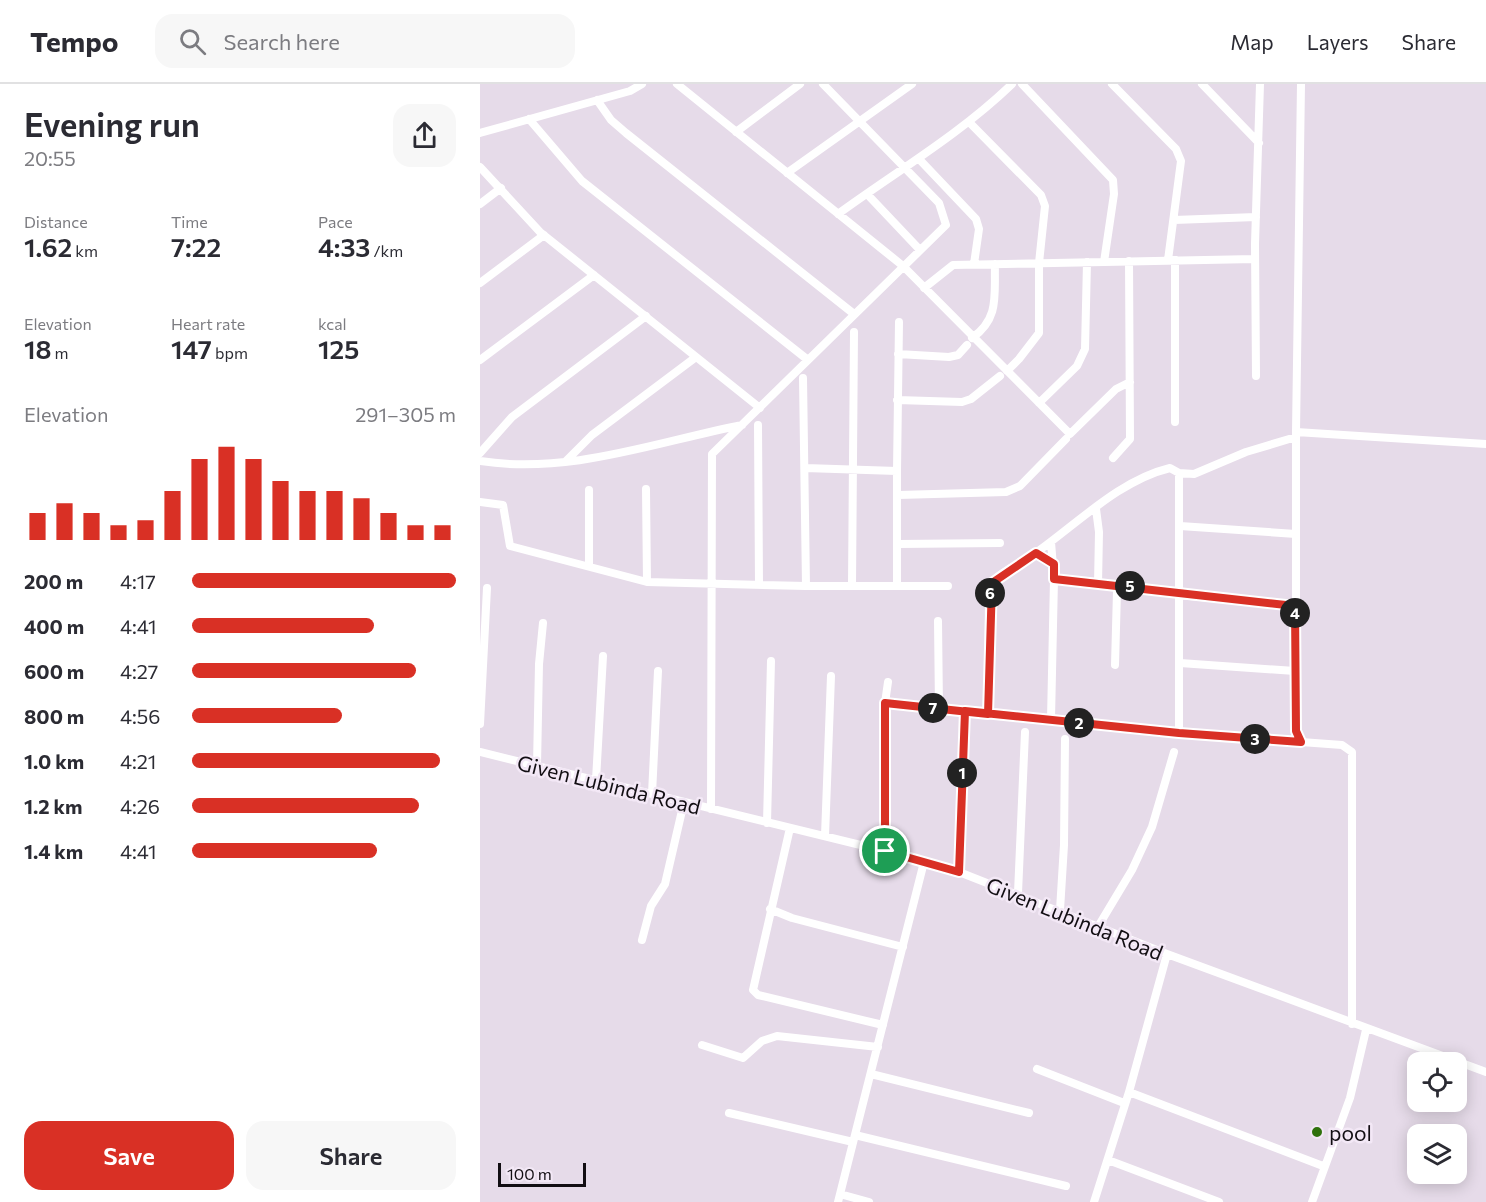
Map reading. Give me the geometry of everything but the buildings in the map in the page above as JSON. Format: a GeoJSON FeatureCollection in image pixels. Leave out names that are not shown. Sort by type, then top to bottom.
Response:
{"type":"FeatureCollection","features":[{"type":"Feature","properties":{"kind":"street"},"geometry":{"type":"LineString","coordinates":[[480,133],[597,100],[642,84]]}},
{"type":"Feature","properties":{"kind":"street"},"geometry":{"type":"LineString","coordinates":[[736,132],[800,84]]}},
{"type":"Feature","properties":{"kind":"street"},"geometry":{"type":"LineString","coordinates":[[711,809],[712,454],[946,225],[945,215],[939,203],[823,84]]}},
{"type":"Feature","properties":{"kind":"street"},"geometry":{"type":"LineString","coordinates":[[787,173],[912,84]]}},
{"type":"Feature","properties":{"kind":"street"},"geometry":{"type":"LineString","coordinates":[[838,214],[969,122],[1012,84]]}},
{"type":"Feature","properties":{"kind":"street"},"geometry":{"type":"LineString","coordinates":[[1022,84],[1113,180],[1114,194],[1104,262]]}},
{"type":"Feature","properties":{"kind":"street"},"geometry":{"type":"LineString","coordinates":[[1112,84],[1176,149],[1181,161],[1172,260],[1175,422]]}},
{"type":"Feature","properties":{"kind":"street"},"geometry":{"type":"LineString","coordinates":[[1202,84],[1259,143]]}},
{"type":"Feature","properties":{"kind":"street"},"geometry":{"type":"LineString","coordinates":[[1256,376],[1255,259],[1260,84]]}},
{"type":"Feature","properties":{"kind":"street"},"geometry":{"type":"LineString","coordinates":[[1296,740],[1296,435],[1301,84]]}},
{"type":"Feature","properties":{"kind":"street"},"geometry":{"type":"LineString","coordinates":[[684,86],[736,132],[903,266],[970,341],[1070,434],[1116,389],[1130,382]]}},
{"type":"Feature","properties":{"kind":"street"},"geometry":{"type":"LineString","coordinates":[[597,100],[611,120],[626,133],[854,314]]}},
{"type":"Feature","properties":{"kind":"street"},"geometry":{"type":"LineString","coordinates":[[530,119],[582,182],[808,360]]}},
{"type":"Feature","properties":{"kind":"street"},"geometry":{"type":"LineString","coordinates":[[897,400],[967,401],[1003,373],[1039,333],[1039,263],[1044,201],[969,122]]}},
{"type":"Feature","properties":{"kind":"street"},"geometry":{"type":"LineString","coordinates":[[919,159],[976,219],[978,229],[974,264]]}},
{"type":"Feature","properties":{"kind":"street"},"geometry":{"type":"LineString","coordinates":[[480,167],[544,235],[760,408]]}},
{"type":"Feature","properties":{"kind":"street"},"geometry":{"type":"LineString","coordinates":[[480,204],[501,188]]}},
{"type":"Feature","properties":{"kind":"street"},"geometry":{"type":"LineString","coordinates":[[867,194],[920,250]]}},
{"type":"Feature","properties":{"kind":"street"},"geometry":{"type":"LineString","coordinates":[[1174,220],[1256,218]]}},
{"type":"Feature","properties":{"kind":"street"},"geometry":{"type":"LineString","coordinates":[[480,283],[544,235]]}},
{"type":"Feature","properties":{"kind":"street"},"geometry":{"type":"LineString","coordinates":[[924,288],[953,265],[1255,259]]}},
{"type":"Feature","properties":{"kind":"street"},"geometry":{"type":"LineString","coordinates":[[1113,458],[1130,439],[1130,261]]}},
{"type":"Feature","properties":{"kind":"street"},"geometry":{"type":"LineString","coordinates":[[1039,403],[1077,366],[1085,349],[1087,262]]}},
{"type":"Feature","properties":{"kind":"street"},"geometry":{"type":"LineString","coordinates":[[898,354],[949,357],[958,355],[985,328],[993,315],[995,264]]}},
{"type":"Feature","properties":{"kind":"street"},"geometry":{"type":"LineString","coordinates":[[480,360],[594,275]]}},
{"type":"Feature","properties":{"kind":"street"},"geometry":{"type":"LineString","coordinates":[[480,453],[513,417],[646,316]]}},
{"type":"Feature","properties":{"kind":"street"},"geometry":{"type":"LineString","coordinates":[[897,586],[898,322]]}},
{"type":"Feature","properties":{"kind":"street"},"geometry":{"type":"LineString","coordinates":[[852,586],[851,469],[854,332]]}},
{"type":"Feature","properties":{"kind":"street"},"geometry":{"type":"LineString","coordinates":[[566,462],[592,435],[696,357]]}},
{"type":"Feature","properties":{"kind":"street"},"geometry":{"type":"LineString","coordinates":[[803,378],[806,586]]}},
{"type":"Feature","properties":{"kind":"street"},"geometry":{"type":"LineString","coordinates":[[480,461],[548,464],[566,462],[637,451],[742,424]]}},
{"type":"Feature","properties":{"kind":"street"},"geometry":{"type":"LineString","coordinates":[[758,425],[759,585]]}},
{"type":"Feature","properties":{"kind":"street"},"geometry":{"type":"LineString","coordinates":[[1181,476],[1296,435],[1486,444]]}},
{"type":"Feature","properties":{"kind":"street"},"geometry":{"type":"LineString","coordinates":[[898,495],[1006,492],[1020,486],[1066,439]]}},
{"type":"Feature","properties":{"kind":"street"},"geometry":{"type":"LineString","coordinates":[[805,468],[897,471]]}},
{"type":"Feature","properties":{"kind":"street"},"geometry":{"type":"LineString","coordinates":[[988,714],[992,583],[1125,488],[1159,470],[1170,468],[1181,476]]}},
{"type":"Feature","properties":{"kind":"street"},"geometry":{"type":"LineString","coordinates":[[1179,733],[1181,476]]}},
{"type":"Feature","properties":{"kind":"street"},"geometry":{"type":"LineString","coordinates":[[646,489],[647,582]]}},
{"type":"Feature","properties":{"kind":"street"},"geometry":{"type":"LineString","coordinates":[[589,490],[589,564]]}},
{"type":"Feature","properties":{"kind":"street"},"geometry":{"type":"LineString","coordinates":[[480,502],[503,505],[510,546],[589,564],[647,582],[711,585],[948,586]]}},
{"type":"Feature","properties":{"kind":"street"},"geometry":{"type":"LineString","coordinates":[[1096,509],[1100,532],[1098,584]]}},
{"type":"Feature","properties":{"kind":"street"},"geometry":{"type":"LineString","coordinates":[[1180,525],[1296,534]]}},
{"type":"Feature","properties":{"kind":"street"},"geometry":{"type":"LineString","coordinates":[[1051,542],[1054,564],[1051,720]]}},
{"type":"Feature","properties":{"kind":"street"},"geometry":{"type":"LineString","coordinates":[[897,544],[1000,543]]}},
{"type":"Feature","properties":{"kind":"street"},"geometry":{"type":"LineString","coordinates":[[1036,553],[1054,564]]}},
{"type":"Feature","properties":{"kind":"street"},"geometry":{"type":"LineString","coordinates":[[1054,579],[1295,606]]}},
{"type":"Feature","properties":{"kind":"street"},"geometry":{"type":"LineString","coordinates":[[1115,665],[1117,591],[1120,586]]}},
{"type":"Feature","properties":{"kind":"street"},"geometry":{"type":"LineString","coordinates":[[480,724],[487,588]]}},
{"type":"Feature","properties":{"kind":"street"},"geometry":{"type":"LineString","coordinates":[[938,621],[939,709]]}},
{"type":"Feature","properties":{"kind":"street"},"geometry":{"type":"LineString","coordinates":[[537,765],[539,664],[543,622]]}},
{"type":"Feature","properties":{"kind":"street"},"geometry":{"type":"LineString","coordinates":[[596,780],[603,656]]}},
{"type":"Feature","properties":{"kind":"street"},"geometry":{"type":"LineString","coordinates":[[767,823],[771,660]]}},
{"type":"Feature","properties":{"kind":"street"},"geometry":{"type":"LineString","coordinates":[[1180,663],[1295,671]]}},
{"type":"Feature","properties":{"kind":"street"},"geometry":{"type":"LineString","coordinates":[[652,794],[658,671]]}},
{"type":"Feature","properties":{"kind":"street"},"geometry":{"type":"LineString","coordinates":[[825,836],[831,676]]}},
{"type":"Feature","properties":{"kind":"street"},"geometry":{"type":"LineString","coordinates":[[885,851],[885,703],[888,682]]}},
{"type":"Feature","properties":{"kind":"street"},"geometry":{"type":"LineString","coordinates":[[885,703],[1179,733],[1342,745],[1352,752],[1353,760],[1352,1024]]}},
{"type":"Feature","properties":{"kind":"street"},"geometry":{"type":"LineString","coordinates":[[959,872],[965,711]]}},
{"type":"Feature","properties":{"kind":"street"},"geometry":{"type":"LineString","coordinates":[[1018,893],[1025,732]]}},
{"type":"Feature","properties":{"kind":"street"},"geometry":{"type":"LineString","coordinates":[[1059,910],[1064,845],[1065,739]]}},
{"type":"Feature","properties":{"kind":"street","name":"Given Lubinda Road"},"geometry":{"type":"LineString","coordinates":[[480,752],[885,851],[959,872],[1366,1030],[1486,1072]]}},
{"type":"Feature","properties":{"kind":"street"},"geometry":{"type":"LineString","coordinates":[[1099,925],[1132,870],[1152,827],[1174,752]]}},
{"type":"Feature","properties":{"kind":"street"},"geometry":{"type":"LineString","coordinates":[[642,940],[651,906],[665,884],[684,802]]}},
{"type":"Feature","properties":{"kind":"street"},"geometry":{"type":"LineString","coordinates":[[790,828],[770,909],[768,933],[753,986],[754,993],[883,1025]]}},
{"type":"Feature","properties":{"kind":"street"},"geometry":{"type":"LineString","coordinates":[[869,1202],[838,1198],[924,862]]}},
{"type":"Feature","properties":{"kind":"street"},"geometry":{"type":"LineString","coordinates":[[770,909],[792,918],[903,947]]}},
{"type":"Feature","properties":{"kind":"street"},"geometry":{"type":"LineString","coordinates":[[1094,1202],[1129,1092],[1167,954]]}},
{"type":"Feature","properties":{"kind":"street"},"geometry":{"type":"LineString","coordinates":[[1312,1202],[1323,1166],[1350,1098],[1366,1030]]}},
{"type":"Feature","properties":{"kind":"street"},"geometry":{"type":"LineString","coordinates":[[702,1045],[743,1058],[762,1041],[777,1036],[878,1047]]}},
{"type":"Feature","properties":{"kind":"street"},"geometry":{"type":"LineString","coordinates":[[1037,1069],[1124,1103]]}},
{"type":"Feature","properties":{"kind":"street"},"geometry":{"type":"LineString","coordinates":[[871,1074],[1029,1113]]}},
{"type":"Feature","properties":{"kind":"street"},"geometry":{"type":"LineString","coordinates":[[1129,1092],[1323,1166]]}},
{"type":"Feature","properties":{"kind":"street"},"geometry":{"type":"LineString","coordinates":[[729,1113],[854,1138],[1066,1186]]}},
{"type":"Feature","properties":{"kind":"street"},"geometry":{"type":"LineString","coordinates":[[1108,1160],[1219,1202]]}},
{"type":"Feature","properties":{"kind":"place","name":"pool"},"geometry":{"type":"Point","coordinates":[1317,1132]}},
{"type":"Feature","properties":{"kind":"route"},"geometry":{"type":"LineString","coordinates":[[885,851],[885,703],[988,714],[989,597],[992,583],[1036,553],[1054,564],[1054,579],[1179,592],[1179,595],[1295,606],[1296,737],[1301,742],[1179,733],[988,714],[965,711],[961,790],[961,850],[959,872],[885,851]]}}]}
